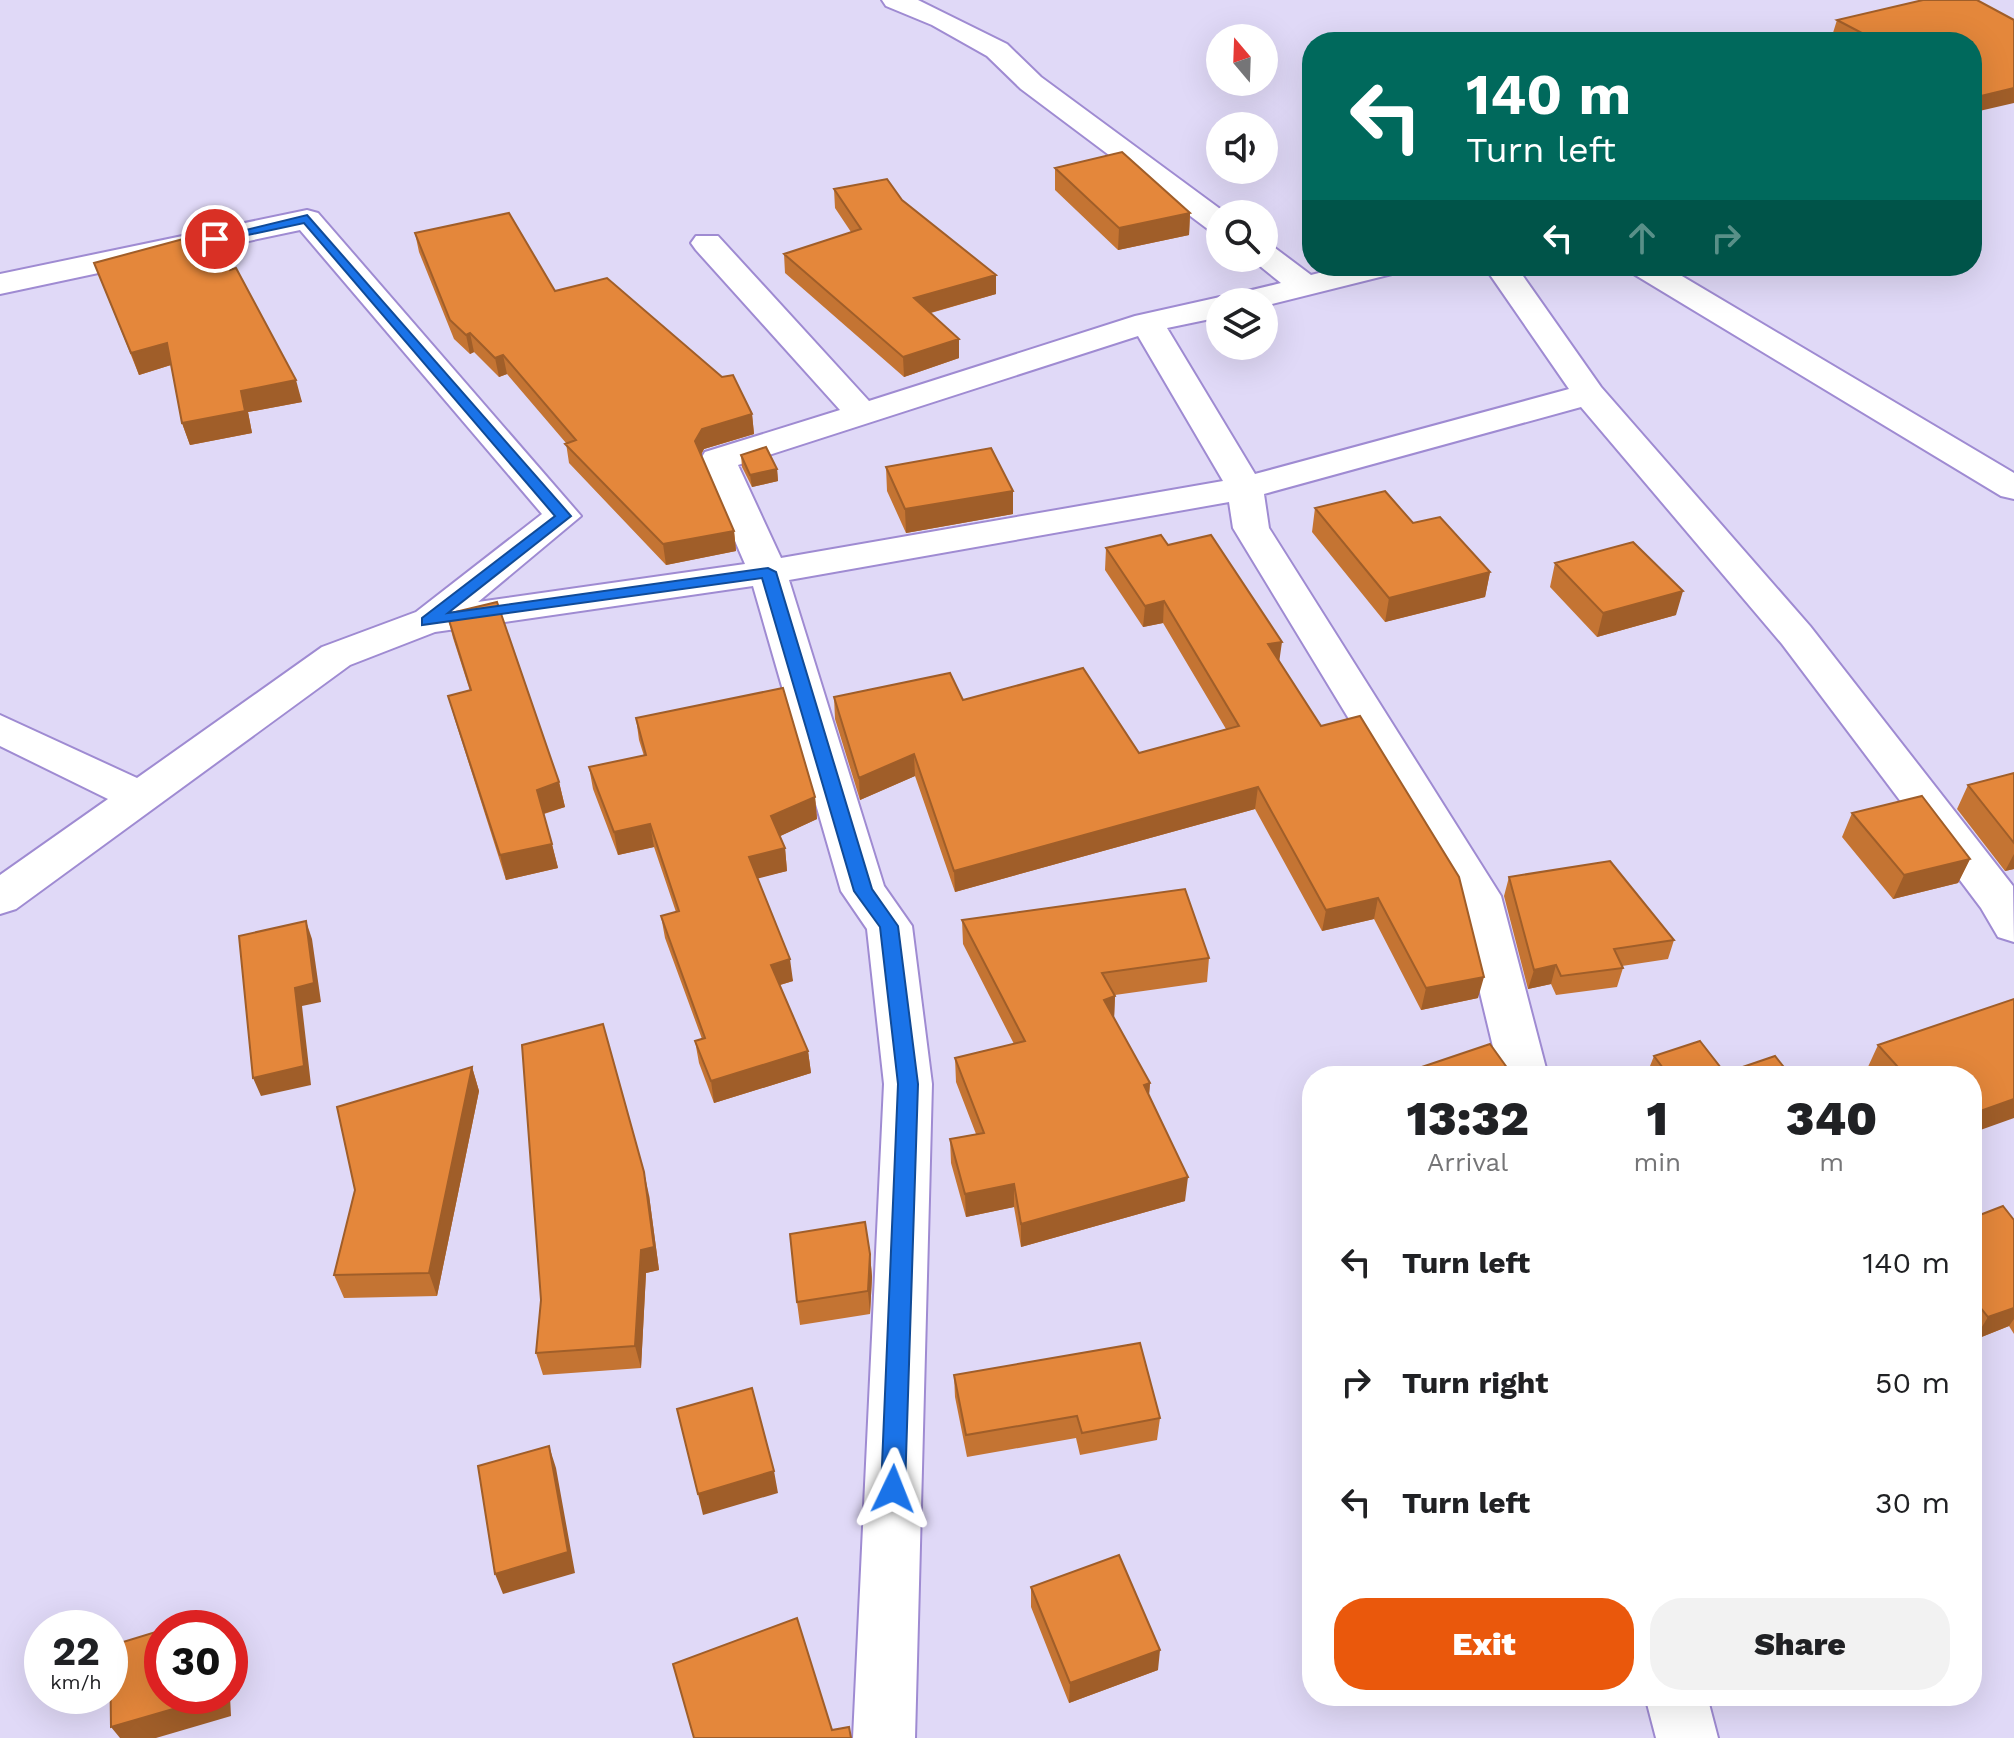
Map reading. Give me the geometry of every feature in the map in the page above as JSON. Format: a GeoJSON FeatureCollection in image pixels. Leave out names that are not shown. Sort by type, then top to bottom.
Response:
{"type":"FeatureCollection","features":[{"type":"Feature","properties":{"kind":"street"},"geometry":{"type":"LineString","coordinates":[[895,0],[941,19],[997,50],[1031,83],[1206,213]]}},
{"type":"Feature","properties":{"kind":"street"},"geometry":{"type":"LineString","coordinates":[[0,284],[307,219],[563,516],[428,621]]}},
{"type":"Feature","properties":{"kind":"street"},"geometry":{"type":"LineString","coordinates":[[707,243],[862,414]]}},
{"type":"Feature","properties":{"kind":"street"},"geometry":{"type":"LineString","coordinates":[[1278,265],[1307,287]]}},
{"type":"Feature","properties":{"kind":"street"},"geometry":{"type":"LineString","coordinates":[[1278,294],[1348,276]]}},
{"type":"Feature","properties":{"kind":"street"},"geometry":{"type":"LineString","coordinates":[[1507,276],[1589,394],[1796,635],[1997,897],[2014,925]]}},
{"type":"Feature","properties":{"kind":"street"},"geometry":{"type":"LineString","coordinates":[[1660,276],[2014,488]]}},
{"type":"Feature","properties":{"kind":"street"},"geometry":{"type":"LineString","coordinates":[[884,1738],[908,1084],[889,926],[863,891],[768,572],[718,460],[1147,323],[1206,310]]}},
{"type":"Feature","properties":{"kind":"street"},"geometry":{"type":"LineString","coordinates":[[1147,323],[1245,488],[1251,528],[1479,896],[1522,1066]]}},
{"type":"Feature","properties":{"kind":"street"},"geometry":{"type":"LineString","coordinates":[[0,898],[336,656],[428,621],[768,572],[1245,488],[1589,394]]}},
{"type":"Feature","properties":{"kind":"street"},"geometry":{"type":"LineString","coordinates":[[0,729],[140,797]]}},
{"type":"Feature","properties":{"kind":"street"},"geometry":{"type":"LineString","coordinates":[[1679,1706],[1687,1738]]}},
{"type":"Feature","properties":{"kind":"building"},"geometry":{"type":"Polygon","coordinates":[[[1923,0],[1977,0],[2014,20],[2014,88],[1982,96],[1982,32],[1860,32],[1837,20],[1923,0]]]}},
{"type":"Feature","properties":{"kind":"building"},"geometry":{"type":"Polygon","coordinates":[[[1122,152],[1190,213],[1119,228],[1055,168],[1122,152]]]}},
{"type":"Feature","properties":{"kind":"building"},"geometry":{"type":"Polygon","coordinates":[[[887,179],[902,200],[996,275],[914,298],[959,339],[903,357],[784,254],[861,229],[834,189],[887,179]]]}},
{"type":"Feature","properties":{"kind":"building"},"geometry":{"type":"Polygon","coordinates":[[[509,213],[555,291],[607,278],[722,377],[733,375],[752,414],[702,429],[695,441],[734,531],[663,544],[565,444],[576,440],[503,355],[495,358],[470,333],[466,335],[450,320],[415,233],[509,213]]]}},
{"type":"Feature","properties":{"kind":"building"},"geometry":{"type":"Polygon","coordinates":[[[213,231],[230,270],[236,268],[296,380],[241,391],[245,411],[182,423],[167,343],[131,353],[94,263],[213,231]]]}},
{"type":"Feature","properties":{"kind":"building"},"geometry":{"type":"Polygon","coordinates":[[[766,447],[777,469],[750,475],[741,455],[766,447]]]}},
{"type":"Feature","properties":{"kind":"building"},"geometry":{"type":"Polygon","coordinates":[[[991,448],[1013,491],[905,509],[886,467],[991,448]]]}},
{"type":"Feature","properties":{"kind":"building"},"geometry":{"type":"Polygon","coordinates":[[[1385,491],[1413,523],[1440,517],[1490,572],[1389,598],[1315,508],[1385,491]]]}},
{"type":"Feature","properties":{"kind":"building"},"geometry":{"type":"Polygon","coordinates":[[[1161,535],[1168,545],[1211,535],[1282,642],[1268,644],[1321,726],[1360,716],[1459,877],[1484,977],[1426,988],[1378,898],[1326,910],[1258,787],[954,871],[914,754],[859,778],[834,697],[950,673],[963,700],[1083,668],[1139,753],[1239,726],[1164,601],[1145,606],[1106,548],[1161,535]]]}},
{"type":"Feature","properties":{"kind":"building"},"geometry":{"type":"Polygon","coordinates":[[[1633,542],[1683,591],[1603,613],[1555,563],[1633,542]]]}},
{"type":"Feature","properties":{"kind":"building"},"geometry":{"type":"Polygon","coordinates":[[[497,602],[559,782],[537,790],[552,844],[500,855],[448,696],[471,690],[447,614],[497,602]]]}},
{"type":"Feature","properties":{"kind":"building"},"geometry":{"type":"Polygon","coordinates":[[[783,688],[815,797],[771,816],[785,848],[749,857],[790,959],[771,965],[808,1051],[711,1081],[695,1041],[705,1038],[661,916],[679,911],[650,824],[614,832],[589,767],[646,755],[636,718],[783,688]]]}},
{"type":"Feature","properties":{"kind":"building"},"geometry":{"type":"Polygon","coordinates":[[[2014,773],[2014,843],[1968,785],[2014,773]]]}},
{"type":"Feature","properties":{"kind":"building"},"geometry":{"type":"Polygon","coordinates":[[[1922,796],[1970,859],[1904,875],[1852,813],[1922,796]]]}},
{"type":"Feature","properties":{"kind":"building"},"geometry":{"type":"Polygon","coordinates":[[[1610,861],[1674,940],[1614,949],[1623,968],[1561,976],[1556,965],[1534,970],[1509,877],[1610,861]]]}},
{"type":"Feature","properties":{"kind":"building"},"geometry":{"type":"Polygon","coordinates":[[[1185,889],[1209,958],[1102,973],[1115,996],[1104,1000],[1150,1083],[1144,1085],[1188,1177],[1021,1224],[1014,1184],[965,1194],[950,1139],[984,1133],[955,1058],[1025,1041],[962,920],[1185,889]]]}},
{"type":"Feature","properties":{"kind":"building"},"geometry":{"type":"Polygon","coordinates":[[[306,921],[314,983],[295,988],[304,1066],[253,1078],[239,936],[306,921]]]}},
{"type":"Feature","properties":{"kind":"building"},"geometry":{"type":"Polygon","coordinates":[[[2014,999],[2014,1099],[1982,1110],[1982,1066],[1897,1066],[1878,1045],[2014,999]]]}},
{"type":"Feature","properties":{"kind":"building"},"geometry":{"type":"Polygon","coordinates":[[[603,1024],[644,1172],[654,1247],[641,1250],[635,1346],[536,1353],[541,1300],[522,1045],[603,1024]]]}},
{"type":"Feature","properties":{"kind":"building"},"geometry":{"type":"Polygon","coordinates":[[[1700,1041],[1720,1066],[1662,1066],[1654,1056],[1700,1041]]]}},
{"type":"Feature","properties":{"kind":"building"},"geometry":{"type":"Polygon","coordinates":[[[1490,1044],[1506,1066],[1425,1066],[1490,1044]]]}},
{"type":"Feature","properties":{"kind":"building"},"geometry":{"type":"Polygon","coordinates":[[[1775,1056],[1783,1066],[1746,1066],[1775,1056]]]}},
{"type":"Feature","properties":{"kind":"building"},"geometry":{"type":"Polygon","coordinates":[[[472,1067],[429,1273],[334,1275],[355,1190],[337,1107],[472,1067]]]}},
{"type":"Feature","properties":{"kind":"building"},"geometry":{"type":"Polygon","coordinates":[[[2003,1206],[2014,1220],[2014,1308],[1988,1317],[1982,1310],[1982,1214],[2003,1206]]]}},
{"type":"Feature","properties":{"kind":"building"},"geometry":{"type":"Polygon","coordinates":[[[865,1222],[870,1254],[868,1291],[797,1302],[790,1234],[865,1222]]]}},
{"type":"Feature","properties":{"kind":"building"},"geometry":{"type":"Polygon","coordinates":[[[1140,1343],[1160,1418],[1082,1433],[1077,1416],[966,1435],[954,1375],[1140,1343]]]}},
{"type":"Feature","properties":{"kind":"building"},"geometry":{"type":"Polygon","coordinates":[[[752,1388],[774,1471],[698,1494],[677,1409],[752,1388]]]}},
{"type":"Feature","properties":{"kind":"building"},"geometry":{"type":"Polygon","coordinates":[[[549,1446],[568,1552],[495,1574],[478,1466],[549,1446]]]}},
{"type":"Feature","properties":{"kind":"building"},"geometry":{"type":"Polygon","coordinates":[[[1119,1555],[1160,1650],[1070,1683],[1031,1587],[1119,1555]]]}},
{"type":"Feature","properties":{"kind":"building"},"geometry":{"type":"Polygon","coordinates":[[[797,1618],[832,1730],[849,1727],[851,1738],[694,1738],[673,1664],[797,1618]]]}},
{"type":"Feature","properties":{"kind":"building"},"geometry":{"type":"Polygon","coordinates":[[[144,1636],[144,1714],[156,1714],[111,1727],[111,1714],[128,1714],[128,1640],[144,1636]]]}},
{"type":"Feature","properties":{"kind":"route"},"geometry":{"type":"LineString","coordinates":[[215,239],[307,219],[563,516],[428,621],[768,572],[863,891],[889,926],[908,1084],[893,1489]]}}]}
